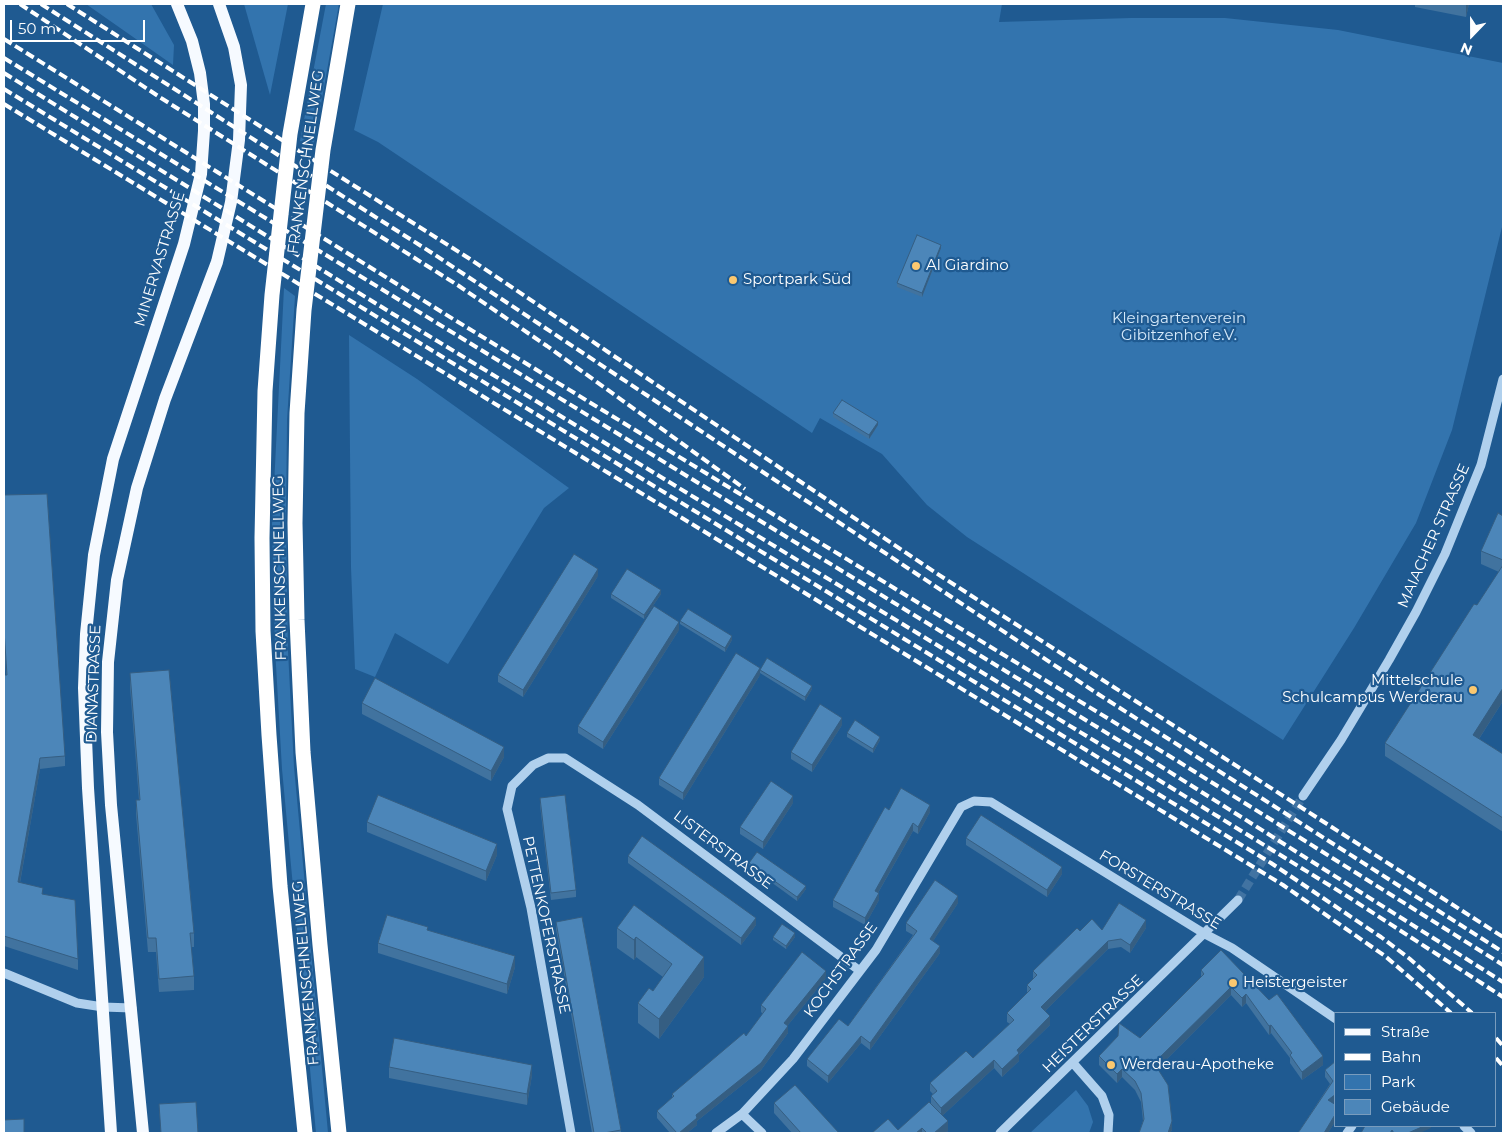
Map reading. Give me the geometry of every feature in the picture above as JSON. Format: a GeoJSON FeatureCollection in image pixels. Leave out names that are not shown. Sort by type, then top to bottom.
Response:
{"type":"FeatureCollection","features":[{"type":"Feature","properties":{"kind":"highway","name":"FRANKENSCHNELLWEG"},"geometry":{"type":"LineString","coordinates":[[305,1133],[280,886],[269,744],[263,631],[262,538],[265,391],[272,295],[290,134],[313,4]]}},
{"type":"Feature","properties":{"kind":"highway","name":"FRANKENSCHNELLWEG"},"geometry":{"type":"LineString","coordinates":[[339,1133],[320,945],[304,752],[297,620],[295,523],[297,413],[305,300],[323,150],[348,4]]}},
{"type":"Feature","properties":{"kind":"main road","name":"MINERVASTRASSE"},"geometry":{"type":"LineString","coordinates":[[149,349],[184,244],[198,191],[202,156],[204,104],[200,73],[192,41],[177,4]]}},
{"type":"Feature","properties":{"kind":"main road","name":"DIANASTRASSE"},"geometry":{"type":"LineString","coordinates":[[143,1133],[110,790],[107,707],[112,621],[123,548],[143,467],[172,377],[220,251],[234,184],[240,130],[241,85],[234,47],[219,4]]}},
{"type":"Feature","properties":{"kind":"main road","name":"DIANASTRASSE"},"geometry":{"type":"LineString","coordinates":[[111,1133],[86,761],[84,688],[86,634],[91,572],[109,476],[117,442],[149,349]]}},
{"type":"Feature","properties":{"kind":"street","name":"MAIACHER STRASSE"},"geometry":{"type":"LineString","coordinates":[[1303,796],[1389,660],[1445,554],[1481,465],[1503,379]]}},
{"type":"Feature","properties":{"kind":"street","name":"PETTENKOFERSTRASSE"},"geometry":{"type":"LineString","coordinates":[[565,758],[548,758],[527,769],[512,786],[507,809],[531,908],[571,1133]]}},
{"type":"Feature","properties":{"kind":"street","name":"LISTERSTRASSE"},"geometry":{"type":"LineString","coordinates":[[565,758],[638,804],[860,970]]}},
{"type":"Feature","properties":{"kind":"street","name":"FORSTERSTRASSE"},"geometry":{"type":"LineString","coordinates":[[964,804],[974,801],[991,802],[1205,934],[1232,948],[1334,1018]]}},
{"type":"Feature","properties":{"kind":"street","name":"KOCHSTRASSE"},"geometry":{"type":"LineString","coordinates":[[716,1133],[742,1114],[794,1059],[876,950],[964,804]]}},
{"type":"Feature","properties":{"kind":"street"},"geometry":{"type":"LineString","coordinates":[[1205,934],[1238,900]]}},
{"type":"Feature","properties":{"kind":"street","name":"HEISTERSTRASSE"},"geometry":{"type":"LineString","coordinates":[[1000,1133],[1205,934]]}},
{"type":"Feature","properties":{"kind":"street"},"geometry":{"type":"LineString","coordinates":[[4,973],[62,998],[103,1007],[132,1008]]}},
{"type":"Feature","properties":{"kind":"street"},"geometry":{"type":"LineString","coordinates":[[1073,1063],[1102,1096],[1109,1115],[1108,1133]]}},
{"type":"Feature","properties":{"kind":"street"},"geometry":{"type":"LineString","coordinates":[[742,1114],[762,1133]]}},
{"type":"Feature","properties":{"kind":"green space"},"geometry":{"type":"Polygon","coordinates":[[[86,4],[151,4],[174,45],[173,65],[86,4]]]}},
{"type":"Feature","properties":{"kind":"green space"},"geometry":{"type":"Polygon","coordinates":[[[244,4],[288,4],[270,95],[244,4]]]}},
{"type":"Feature","properties":{"kind":"green space"},"geometry":{"type":"Polygon","coordinates":[[[326,4],[339,4],[313,148],[300,141],[326,4]]]}},
{"type":"Feature","properties":{"kind":"green space","name":"Kleingartenverein Gibitzenhof e.V."},"geometry":{"type":"Polygon","coordinates":[[[383,4],[1002,4],[999,22],[1131,18],[1225,18],[1338,30],[1503,63],[1503,223],[1452,430],[1416,523],[1354,628],[1283,740],[967,537],[927,505],[882,454],[820,418],[812,433],[378,142],[354,130],[383,4]]]}},
{"type":"Feature","properties":{"kind":"green space"},"geometry":{"type":"Polygon","coordinates":[[[284,288],[295,296],[287,420],[286,522],[288,651],[294,767],[328,1133],[316,1133],[282,769],[275,648],[272,525],[284,288]]]}},
{"type":"Feature","properties":{"kind":"green space"},"geometry":{"type":"Polygon","coordinates":[[[349,335],[417,379],[569,488],[544,508],[448,664],[395,633],[375,677],[355,669],[351,567],[349,335]]]}},
{"type":"Feature","properties":{"kind":"green space"},"geometry":{"type":"Polygon","coordinates":[[[1076,1090],[1088,1106],[1093,1122],[1089,1133],[1030,1133],[1076,1090]]]}},
{"type":"Feature","properties":{"kind":"building"},"geometry":{"type":"Polygon","coordinates":[[[917,235],[941,245],[922,293],[897,283],[917,235]]]}},
{"type":"Feature","properties":{"kind":"building"},"geometry":{"type":"Polygon","coordinates":[[[842,400],[878,422],[869,435],[833,413],[842,400]]]}},
{"type":"Feature","properties":{"kind":"building"},"geometry":{"type":"Polygon","coordinates":[[[47,494],[65,756],[40,758],[18,882],[43,888],[42,894],[75,900],[78,959],[4,936],[4,675],[7,675],[4,630],[4,495],[47,494]]]}},
{"type":"Feature","properties":{"kind":"building"},"geometry":{"type":"Polygon","coordinates":[[[1498,513],[1503,516],[1503,560],[1481,551],[1498,513]]]}},
{"type":"Feature","properties":{"kind":"building"},"geometry":{"type":"Polygon","coordinates":[[[574,554],[598,569],[523,690],[498,675],[574,554]]]}},
{"type":"Feature","properties":{"kind":"building"},"geometry":{"type":"Polygon","coordinates":[[[1503,565],[1503,688],[1473,735],[1503,754],[1503,818],[1385,743],[1474,604],[1477,605],[1503,565]]]}},
{"type":"Feature","properties":{"kind":"building"},"geometry":{"type":"Polygon","coordinates":[[[627,569],[661,590],[644,615],[611,594],[627,569]]]}},
{"type":"Feature","properties":{"kind":"building"},"geometry":{"type":"Polygon","coordinates":[[[654,606],[679,622],[603,742],[578,726],[654,606]]]}},
{"type":"Feature","properties":{"kind":"building"},"geometry":{"type":"Polygon","coordinates":[[[688,609],[732,636],[725,648],[680,621],[688,609]]]}},
{"type":"Feature","properties":{"kind":"building"},"geometry":{"type":"Polygon","coordinates":[[[736,653],[760,668],[683,793],[659,778],[736,653]]]}},
{"type":"Feature","properties":{"kind":"building"},"geometry":{"type":"Polygon","coordinates":[[[767,658],[812,686],[805,697],[760,670],[767,658]]]}},
{"type":"Feature","properties":{"kind":"building"},"geometry":{"type":"Polygon","coordinates":[[[169,670],[194,933],[190,933],[194,976],[159,979],[156,938],[148,938],[136,800],[140,800],[130,673],[169,670]]]}},
{"type":"Feature","properties":{"kind":"building"},"geometry":{"type":"Polygon","coordinates":[[[375,678],[504,747],[491,771],[362,703],[375,678]]]}},
{"type":"Feature","properties":{"kind":"building"},"geometry":{"type":"Polygon","coordinates":[[[820,704],[842,718],[812,765],[791,752],[820,704]]]}},
{"type":"Feature","properties":{"kind":"building"},"geometry":{"type":"Polygon","coordinates":[[[855,720],[880,737],[873,749],[847,733],[855,720]]]}},
{"type":"Feature","properties":{"kind":"building"},"geometry":{"type":"Polygon","coordinates":[[[771,781],[793,796],[763,842],[740,827],[771,781]]]}},
{"type":"Feature","properties":{"kind":"building"},"geometry":{"type":"Polygon","coordinates":[[[901,788],[930,805],[918,827],[913,823],[875,891],[879,893],[865,918],[833,900],[885,807],[889,810],[901,788]]]}},
{"type":"Feature","properties":{"kind":"building"},"geometry":{"type":"Polygon","coordinates":[[[378,795],[497,844],[486,871],[367,822],[378,795]]]}},
{"type":"Feature","properties":{"kind":"building"},"geometry":{"type":"Polygon","coordinates":[[[565,795],[576,890],[551,893],[540,798],[565,795]]]}},
{"type":"Feature","properties":{"kind":"building"},"geometry":{"type":"Polygon","coordinates":[[[981,815],[1062,867],[1047,890],[966,838],[981,815]]]}},
{"type":"Feature","properties":{"kind":"building"},"geometry":{"type":"Polygon","coordinates":[[[642,836],[756,918],[741,938],[628,856],[642,836]]]}},
{"type":"Feature","properties":{"kind":"building"},"geometry":{"type":"Polygon","coordinates":[[[757,852],[806,886],[797,897],[749,863],[757,852]]]}},
{"type":"Feature","properties":{"kind":"building"},"geometry":{"type":"Polygon","coordinates":[[[935,880],[958,896],[930,939],[940,946],[870,1043],[861,1036],[828,1076],[807,1059],[839,1019],[848,1026],[917,931],[906,923],[935,880]]]}},
{"type":"Feature","properties":{"kind":"building"},"geometry":{"type":"Polygon","coordinates":[[[1119,903],[1146,920],[1130,945],[1121,939],[1108,941],[1041,1007],[1050,1016],[1017,1050],[1019,1053],[1002,1069],[994,1060],[941,1108],[931,1096],[937,1091],[930,1083],[966,1051],[973,1058],[1014,1020],[1007,1013],[1031,989],[1027,985],[1037,975],[1033,971],[1077,928],[1080,931],[1092,919],[1102,930],[1119,903]]]}},
{"type":"Feature","properties":{"kind":"building"},"geometry":{"type":"Polygon","coordinates":[[[634,905],[704,957],[659,1019],[638,1003],[649,988],[653,991],[672,964],[636,937],[634,940],[617,928],[634,905]]]}},
{"type":"Feature","properties":{"kind":"building"},"geometry":{"type":"Polygon","coordinates":[[[387,915],[428,927],[427,930],[515,956],[507,984],[378,943],[387,915]]]}},
{"type":"Feature","properties":{"kind":"building"},"geometry":{"type":"Polygon","coordinates":[[[582,917],[621,1130],[604,1133],[594,1133],[556,922],[582,917]]]}},
{"type":"Feature","properties":{"kind":"building"},"geometry":{"type":"Polygon","coordinates":[[[782,924],[795,933],[786,946],[773,937],[782,924]]]}},
{"type":"Feature","properties":{"kind":"building"},"geometry":{"type":"Polygon","coordinates":[[[1221,950],[1269,1000],[1277,994],[1323,1056],[1302,1072],[1290,1055],[1292,1053],[1271,1025],[1269,1026],[1246,994],[1242,998],[1231,987],[1154,1063],[1168,1085],[1172,1121],[1168,1133],[1139,1133],[1144,1119],[1141,1093],[1135,1081],[1122,1069],[1117,1074],[1099,1056],[1118,1036],[1119,1023],[1140,1038],[1204,974],[1201,970],[1221,950]]]}},
{"type":"Feature","properties":{"kind":"building"},"geometry":{"type":"Polygon","coordinates":[[[802,952],[826,971],[784,1023],[788,1026],[761,1063],[696,1115],[697,1118],[677,1133],[657,1111],[674,1096],[672,1094],[744,1033],[746,1036],[766,1009],[761,1005],[802,952]]]}},
{"type":"Feature","properties":{"kind":"building"},"geometry":{"type":"Polygon","coordinates":[[[394,1038],[532,1065],[527,1094],[389,1067],[394,1038]]]}},
{"type":"Feature","properties":{"kind":"building"},"geometry":{"type":"Polygon","coordinates":[[[1334,1063],[1334,1096],[1328,1100],[1334,1104],[1334,1116],[1324,1133],[1298,1133],[1333,1081],[1325,1070],[1334,1063]]]}},
{"type":"Feature","properties":{"kind":"building"},"geometry":{"type":"Polygon","coordinates":[[[795,1085],[839,1133],[801,1133],[774,1103],[795,1085]]]}},
{"type":"Feature","properties":{"kind":"building"},"geometry":{"type":"Polygon","coordinates":[[[196,1102],[198,1133],[161,1133],[159,1104],[196,1102]]]}},
{"type":"Feature","properties":{"kind":"building"},"geometry":{"type":"Polygon","coordinates":[[[929,1102],[948,1121],[934,1133],[927,1133],[922,1128],[916,1133],[872,1133],[888,1119],[898,1130],[929,1102]]]}},
{"type":"Feature","properties":{"kind":"building"},"geometry":{"type":"Polygon","coordinates":[[[24,1119],[24,1133],[4,1133],[4,1120],[24,1119]]]}},
{"type":"Feature","properties":{"kind":"building"},"geometry":{"type":"Polygon","coordinates":[[[1364,1127],[1422,1127],[1408,1133],[1394,1133],[1392,1130],[1390,1133],[1361,1133],[1364,1127]]]}},
{"type":"Feature","properties":{"kind":"tunnel"},"geometry":{"type":"LineString","coordinates":[[1238,900],[1303,796]]}},
{"type":"Feature","properties":{"kind":"railway"},"geometry":{"type":"LineString","coordinates":[[20,4],[161,98],[459,286],[547,346],[745,489]]}},
{"type":"Feature","properties":{"kind":"railway"},"geometry":{"type":"LineString","coordinates":[[41,4],[432,253],[1098,694],[1503,952]]}},
{"type":"Feature","properties":{"kind":"railway"},"geometry":{"type":"LineString","coordinates":[[67,4],[470,259],[936,573],[1503,937]]}},
{"type":"Feature","properties":{"kind":"railway"},"geometry":{"type":"LineString","coordinates":[[4,39],[445,314],[1176,760],[1503,965]]}},
{"type":"Feature","properties":{"kind":"railway"},"geometry":{"type":"LineString","coordinates":[[4,58],[1146,757],[1503,982]]}},
{"type":"Feature","properties":{"kind":"railway"},"geometry":{"type":"LineString","coordinates":[[4,73],[393,314],[1149,774],[1350,898],[1503,997]]}},
{"type":"Feature","properties":{"kind":"railway"},"geometry":{"type":"LineString","coordinates":[[4,89],[1271,863],[1381,937],[1410,959],[1471,1012]]}},
{"type":"Feature","properties":{"kind":"railway"},"geometry":{"type":"LineString","coordinates":[[4,104],[1283,885],[1385,956],[1450,1012]]}},
{"type":"Feature","properties":{"kind":"railway"},"geometry":{"type":"LineString","coordinates":[[1497,1039],[1503,1046]]}},
{"type":"Feature","properties":{"kind":"railway"},"geometry":{"type":"LineString","coordinates":[[1497,1059],[1503,1066]]}},
{"type":"Feature","properties":{"kind":"place","name":"Al Giardino"},"geometry":{"type":"Point","coordinates":[916,266]}},
{"type":"Feature","properties":{"kind":"place","name":"Sportpark Süd"},"geometry":{"type":"Point","coordinates":[733,280]}},
{"type":"Feature","properties":{"kind":"place","name":"Mittelschule Schulcampus Werderau"},"geometry":{"type":"Point","coordinates":[1473,690]}},
{"type":"Feature","properties":{"kind":"place","name":"Heistergeister"},"geometry":{"type":"Point","coordinates":[1233,983]}},
{"type":"Feature","properties":{"kind":"place","name":"Werderau-Apotheke"},"geometry":{"type":"Point","coordinates":[1111,1065]}}]}
